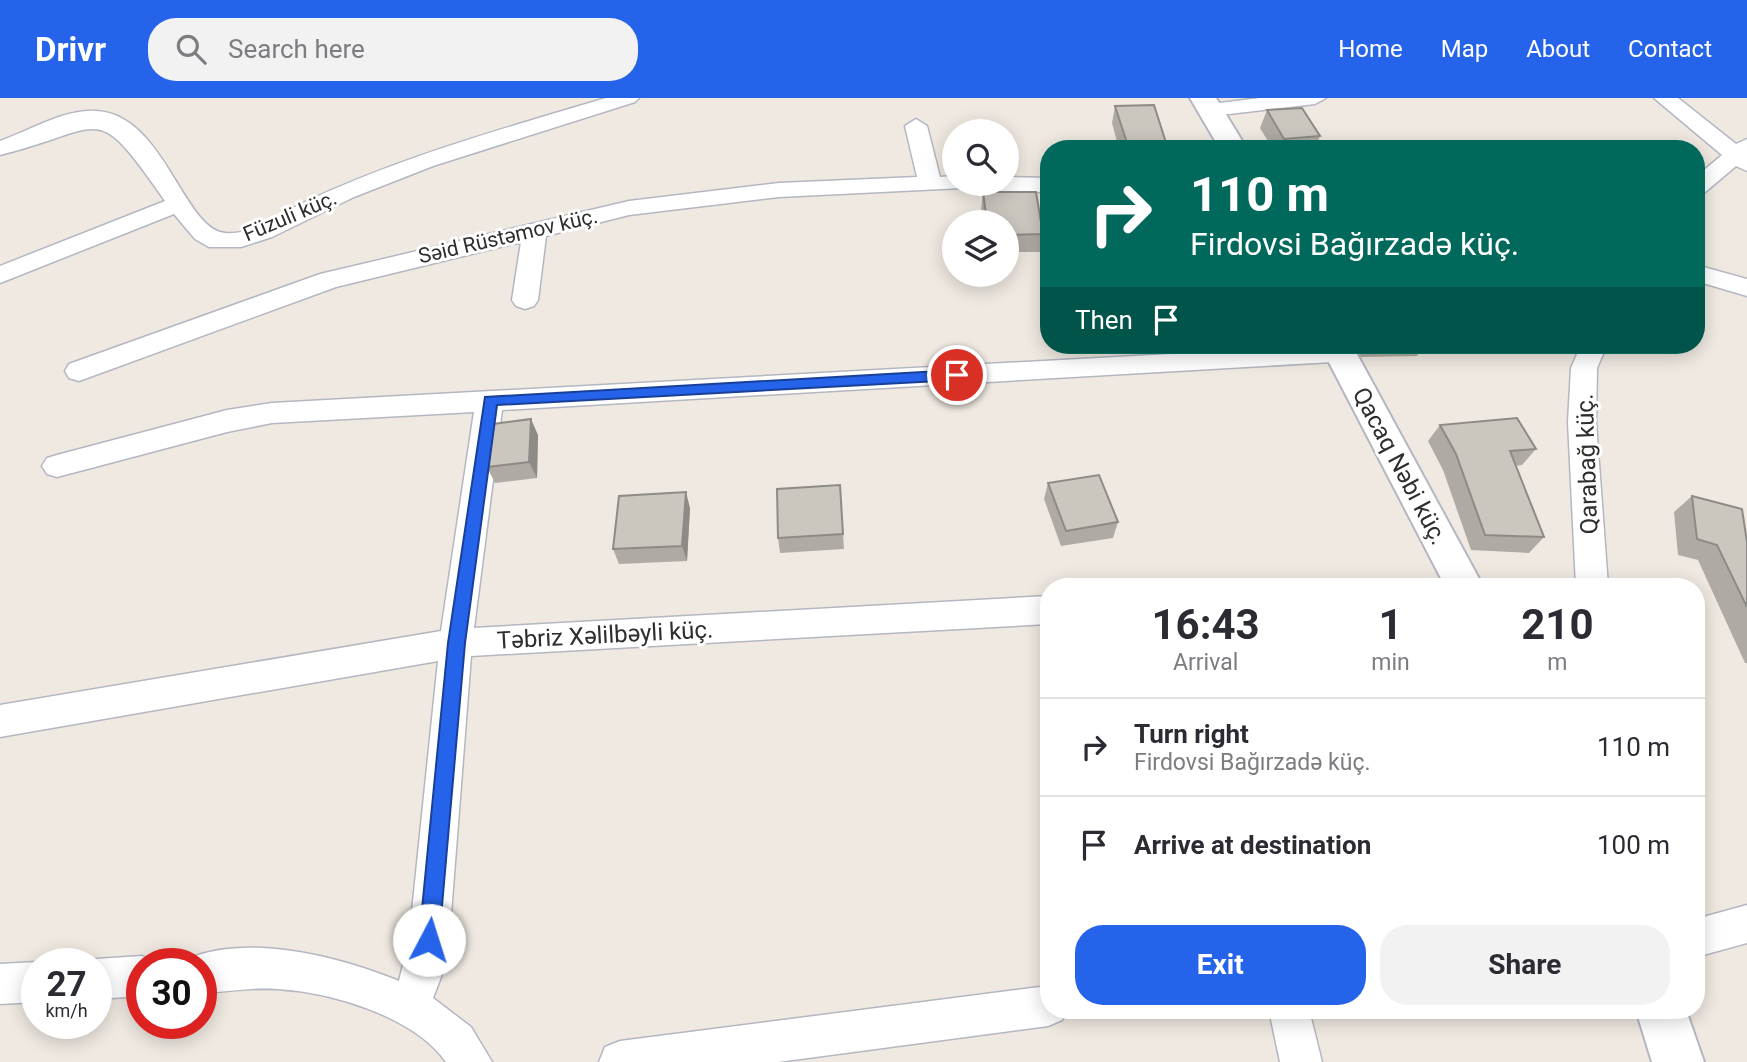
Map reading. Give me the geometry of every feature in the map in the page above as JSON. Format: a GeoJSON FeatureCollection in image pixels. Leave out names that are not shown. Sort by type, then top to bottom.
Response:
{"type":"FeatureCollection","features":[{"type":"Feature","properties":{"kind":"street"},"geometry":{"type":"LineString","coordinates":[[0,148],[97,117],[112,98]]}},
{"type":"Feature","properties":{"kind":"street","name":"Füzuli küç."},"geometry":{"type":"LineString","coordinates":[[97,117],[111,118],[128,131],[206,236],[216,240],[237,239],[272,227],[377,178],[628,98]]}},
{"type":"Feature","properties":{"kind":"street"},"geometry":{"type":"LineString","coordinates":[[1229,140],[1208,104],[1315,98]]}},
{"type":"Feature","properties":{"kind":"street"},"geometry":{"type":"LineString","coordinates":[[1665,98],[1743,155],[1705,182]]}},
{"type":"Feature","properties":{"kind":"street"},"geometry":{"type":"LineString","coordinates":[[916,126],[942,183]]}},
{"type":"Feature","properties":{"kind":"street","name":"Səid Rüstəmov küç."},"geometry":{"type":"LineString","coordinates":[[79,371],[329,280],[629,208],[779,190],[942,183]]}},
{"type":"Feature","properties":{"kind":"street"},"geometry":{"type":"LineString","coordinates":[[1019,185],[1040,185]]}},
{"type":"Feature","properties":{"kind":"street"},"geometry":{"type":"LineString","coordinates":[[0,275],[180,203]]}},
{"type":"Feature","properties":{"kind":"street"},"geometry":{"type":"LineString","coordinates":[[525,300],[535,229]]}},
{"type":"Feature","properties":{"kind":"street"},"geometry":{"type":"LineString","coordinates":[[1705,276],[1747,288]]}},
{"type":"Feature","properties":{"kind":"street"},"geometry":{"type":"LineString","coordinates":[[57,467],[228,421],[272,412],[1256,354]]}},
{"type":"Feature","properties":{"kind":"street","name":"Qacaq Nəbi küç."},"geometry":{"type":"LineString","coordinates":[[1342,354],[1460,578]]}},
{"type":"Feature","properties":{"kind":"street","name":"Qarabağ küç."},"geometry":{"type":"LineString","coordinates":[[1590,354],[1584,368],[1582,422],[1592,578]]}},
{"type":"Feature","properties":{"kind":"street"},"geometry":{"type":"LineString","coordinates":[[409,1006],[421,977],[429,940],[456,643],[490,400]]}},
{"type":"Feature","properties":{"kind":"street","name":"Təbriz Xəlilbəyli küç."},"geometry":{"type":"LineString","coordinates":[[0,721],[456,643],[1040,610]]}},
{"type":"Feature","properties":{"kind":"street"},"geometry":{"type":"LineString","coordinates":[[1705,936],[1747,924]]}},
{"type":"Feature","properties":{"kind":"street"},"geometry":{"type":"LineString","coordinates":[[217,972],[275,969],[323,975],[409,1006],[443,1026],[465,1050],[471,1062]]}},
{"type":"Feature","properties":{"kind":"street"},"geometry":{"type":"LineString","coordinates":[[0,984],[21,983]]}},
{"type":"Feature","properties":{"kind":"street"},"geometry":{"type":"LineString","coordinates":[[620,1062],[1040,1007]]}},
{"type":"Feature","properties":{"kind":"street"},"geometry":{"type":"LineString","coordinates":[[1291,1019],[1301,1062]]}},
{"type":"Feature","properties":{"kind":"street"},"geometry":{"type":"LineString","coordinates":[[1664,1019],[1678,1062]]}},
{"type":"Feature","properties":{"kind":"building"},"geometry":{"type":"Polygon","coordinates":[[[1154,105],[1165,140],[1126,140],[1115,106],[1154,105]]]}},
{"type":"Feature","properties":{"kind":"building"},"geometry":{"type":"Polygon","coordinates":[[[1302,108],[1320,136],[1284,139],[1267,110],[1302,108]]]}},
{"type":"Feature","properties":{"kind":"building"},"geometry":{"type":"Polygon","coordinates":[[[1019,192],[1036,192],[1040,234],[1019,235],[1019,210],[985,210],[984,196],[1019,196],[1019,192]]]}},
{"type":"Feature","properties":{"kind":"building"},"geometry":{"type":"Polygon","coordinates":[[[1517,418],[1536,449],[1510,451],[1544,537],[1485,535],[1456,454],[1440,425],[1517,418]]]}},
{"type":"Feature","properties":{"kind":"building"},"geometry":{"type":"Polygon","coordinates":[[[531,419],[529,462],[487,467],[493,424],[531,419]]]}},
{"type":"Feature","properties":{"kind":"building"},"geometry":{"type":"Polygon","coordinates":[[[1099,475],[1118,522],[1066,531],[1048,483],[1099,475]]]}},
{"type":"Feature","properties":{"kind":"building"},"geometry":{"type":"Polygon","coordinates":[[[840,485],[843,534],[778,538],[777,489],[840,485]]]}},
{"type":"Feature","properties":{"kind":"building"},"geometry":{"type":"Polygon","coordinates":[[[686,492],[682,546],[613,549],[619,496],[686,492]]]}},
{"type":"Feature","properties":{"kind":"building"},"geometry":{"type":"Polygon","coordinates":[[[1692,496],[1742,509],[1747,542],[1747,607],[1717,545],[1697,539],[1692,496]]]}},
{"type":"Feature","properties":{"kind":"route"},"geometry":{"type":"LineString","coordinates":[[429,940],[456,643],[490,400],[957,375]]}}]}
